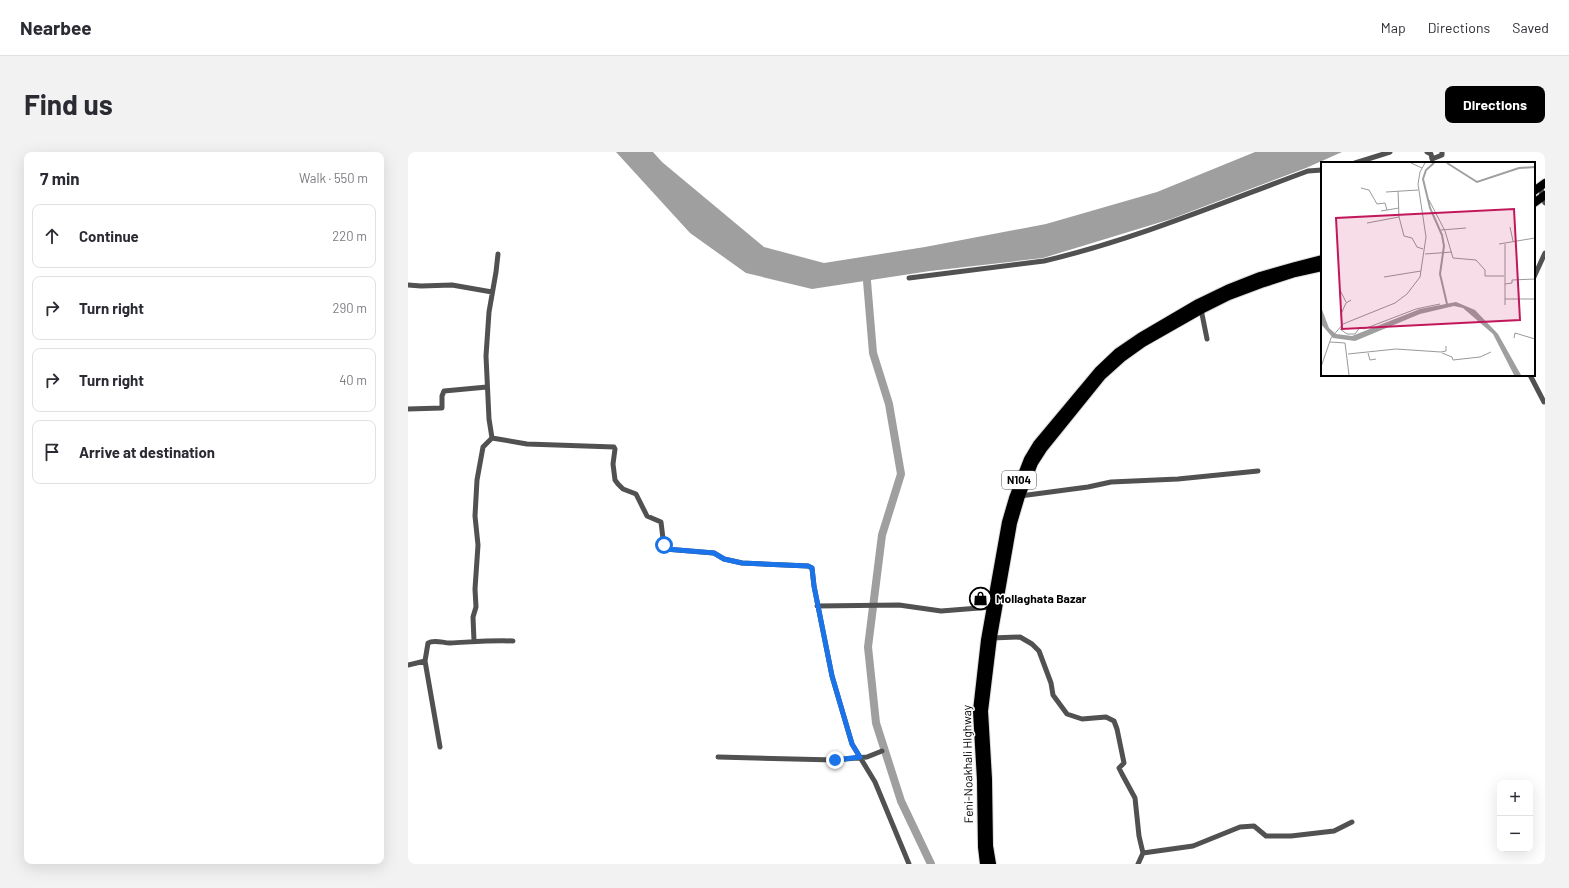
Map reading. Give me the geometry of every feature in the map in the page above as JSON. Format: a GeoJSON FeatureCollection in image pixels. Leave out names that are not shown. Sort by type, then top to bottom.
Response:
{"type":"FeatureCollection","features":[{"type":"Feature","properties":{"kind":"highway"},"geometry":{"type":"LineString","coordinates":[[1535,202],[1544,198]]}},
{"type":"Feature","properties":{"kind":"highway","name":"Feni-Noakhali HIghway"},"geometry":{"type":"LineString","coordinates":[[992,864],[989,846],[988,779],[984,711],[989,638],[992,606],[1006,522],[1017,497],[1028,460],[1037,444],[1098,371],[1118,352],[1140,337],[1201,305],[1227,289],[1260,276],[1321,259]]}},
{"type":"Feature","properties":{"kind":"highway","name":"Feni-Noakhali HIghway"},"geometry":{"type":"LineString","coordinates":[[1201,305],[1261,284],[1321,267]]}},
{"type":"Feature","properties":{"kind":"highway","name":"Feni-Noakhali HIghway"},"geometry":{"type":"LineString","coordinates":[[984,864],[982,848],[981,780],[977,711],[989,638],[1017,497]]}},
{"type":"Feature","properties":{"kind":"street"},"geometry":{"type":"LineString","coordinates":[[1358,162],[1390,152]]}},
{"type":"Feature","properties":{"kind":"street"},"geometry":{"type":"LineString","coordinates":[[1427,152],[1431,154],[1432,158],[1442,154],[1442,152]]}},
{"type":"Feature","properties":{"kind":"street"},"geometry":{"type":"LineString","coordinates":[[909,278],[1044,261],[1065,256],[1155,228],[1308,171],[1321,170]]}},
{"type":"Feature","properties":{"kind":"street"},"geometry":{"type":"LineString","coordinates":[[1540,187],[1544,198]]}},
{"type":"Feature","properties":{"kind":"street"},"geometry":{"type":"LineString","coordinates":[[1535,275],[1545,253]]}},
{"type":"Feature","properties":{"kind":"street"},"geometry":{"type":"LineString","coordinates":[[492,438],[489,419],[486,356],[489,312],[498,254]]}},
{"type":"Feature","properties":{"kind":"street"},"geometry":{"type":"LineString","coordinates":[[408,285],[452,285],[492,292]]}},
{"type":"Feature","properties":{"kind":"street"},"geometry":{"type":"LineString","coordinates":[[1201,305],[1207,339]]}},
{"type":"Feature","properties":{"kind":"street"},"geometry":{"type":"LineString","coordinates":[[1531,376],[1544,402]]}},
{"type":"Feature","properties":{"kind":"street"},"geometry":{"type":"LineString","coordinates":[[408,409],[442,408],[442,396],[444,391],[487,387]]}},
{"type":"Feature","properties":{"kind":"street"},"geometry":{"type":"LineString","coordinates":[[492,438],[527,444],[614,447],[613,464],[615,480],[621,487],[636,494],[647,516],[661,522],[665,548],[714,553],[724,559],[742,563],[811,567],[817,606],[832,676],[852,744],[875,782],[909,864]]}},
{"type":"Feature","properties":{"kind":"street"},"geometry":{"type":"LineString","coordinates":[[474,641],[473,617],[476,606],[474,589],[478,545],[475,516],[477,480],[483,447],[492,438]]}},
{"type":"Feature","properties":{"kind":"street"},"geometry":{"type":"LineString","coordinates":[[1017,497],[1088,487],[1111,482],[1178,479],[1258,471]]}},
{"type":"Feature","properties":{"kind":"street"},"geometry":{"type":"LineString","coordinates":[[817,606],[899,605],[940,611],[992,606]]}},
{"type":"Feature","properties":{"kind":"street"},"geometry":{"type":"LineString","coordinates":[[989,638],[1020,637],[1032,644],[1039,651],[1051,683],[1053,695],[1067,714],[1082,719],[1106,717],[1114,721],[1124,763],[1119,768],[1135,798],[1143,852],[1138,864]]}},
{"type":"Feature","properties":{"kind":"street"},"geometry":{"type":"LineString","coordinates":[[440,747],[425,660],[428,644],[431,642],[450,643],[474,641],[513,641]]}},
{"type":"Feature","properties":{"kind":"street"},"geometry":{"type":"LineString","coordinates":[[408,665],[425,660]]}},
{"type":"Feature","properties":{"kind":"street"},"geometry":{"type":"LineString","coordinates":[[718,757],[835,760],[866,757],[882,751]]}},
{"type":"Feature","properties":{"kind":"street"},"geometry":{"type":"LineString","coordinates":[[1143,852],[1193,846],[1240,827],[1254,826],[1266,836],[1291,836],[1334,831],[1352,822]]}},
{"type":"Feature","properties":{"kind":"shaded area"},"geometry":{"type":"Polygon","coordinates":[[[616,152],[653,152],[662,162],[764,247],[824,263],[925,247],[1046,224],[1157,192],[1255,152],[1342,152],[1306,168],[1171,219],[1043,258],[930,271],[812,289],[746,273],[690,233],[616,152]]]}},
{"type":"Feature","properties":{"kind":"waterway"},"geometry":{"type":"LineString","coordinates":[[867,281],[873,353],[889,404],[901,474],[882,535],[868,647],[876,723],[901,801],[931,864]]}},
{"type":"Feature","properties":{"kind":"place","name":"Mollaghata Bazar"},"geometry":{"type":"Point","coordinates":[981,599]}},
{"type":"Feature","properties":{"kind":"route"},"geometry":{"type":"LineString","coordinates":[[664,545],[664,548],[666,549],[714,553],[724,559],[734,562],[808,566],[812,568],[814,586],[837,696],[852,744],[860,757],[835,760]]}}]}
